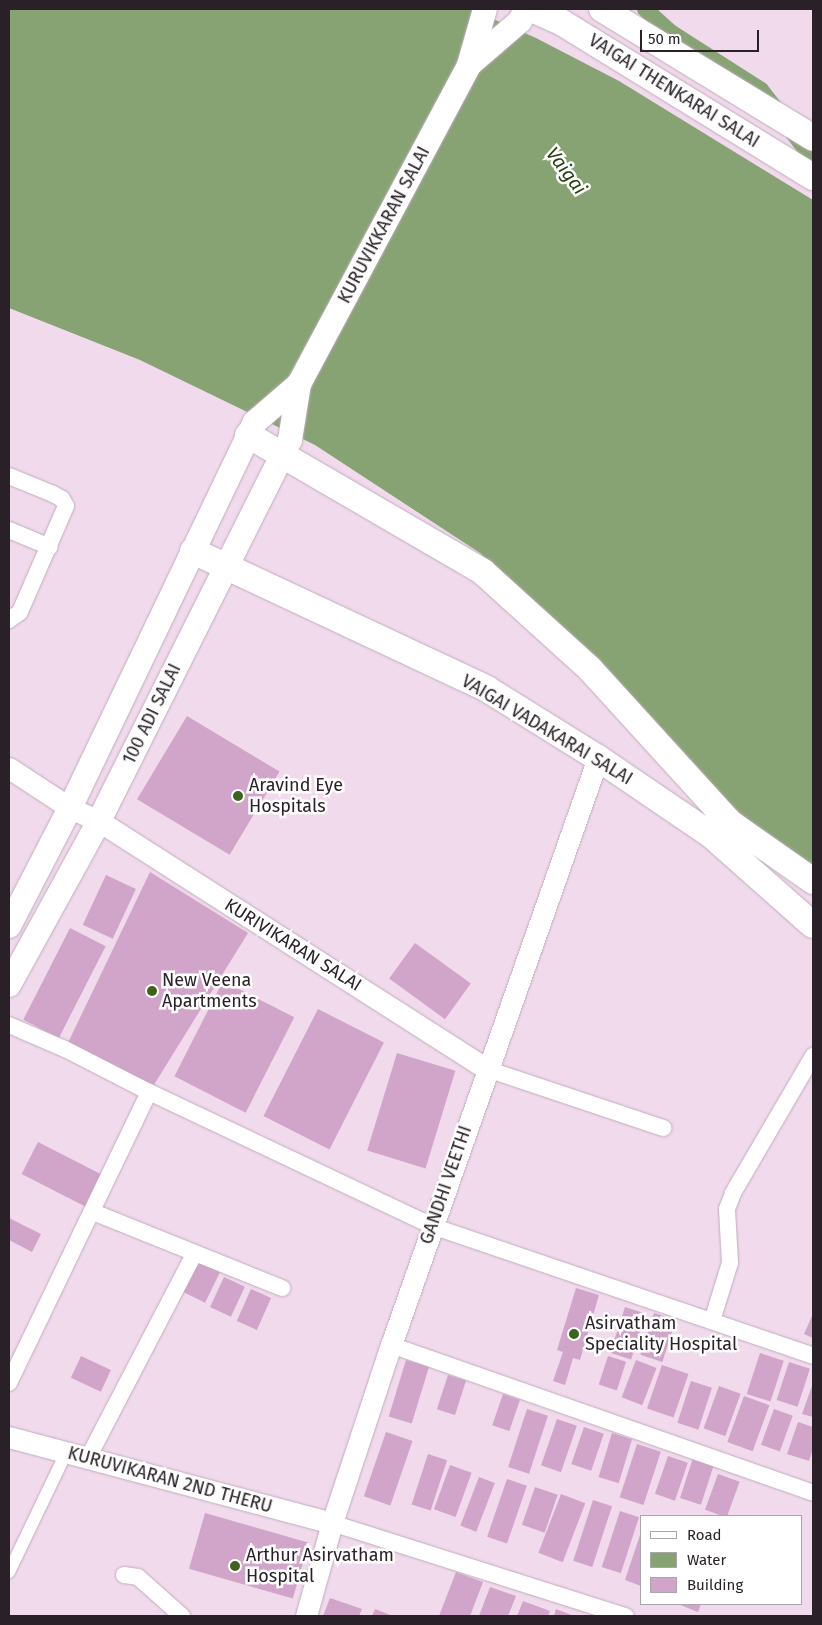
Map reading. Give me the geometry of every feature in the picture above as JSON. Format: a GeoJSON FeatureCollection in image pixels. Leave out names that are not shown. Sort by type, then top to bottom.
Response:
{"type":"FeatureCollection","features":[{"type":"Feature","properties":{"kind":"main road","name":"KURUVIKKARAN SALAI"},"geometry":{"type":"LineString","coordinates":[[286,447],[299,384],[469,65],[485,9]]}},
{"type":"Feature","properties":{"kind":"main road","name":"VAIGAI THENKARAI SALAI"},"geometry":{"type":"LineString","coordinates":[[602,9],[805,133]]}},
{"type":"Feature","properties":{"kind":"main road","name":"KURUVIKKARAN SALAI"},"geometry":{"type":"LineString","coordinates":[[469,65],[526,13]]}},
{"type":"Feature","properties":{"kind":"main road","name":"VAIGAI THENKARAI SALAI"},"geometry":{"type":"LineString","coordinates":[[526,13],[561,22],[813,177]]}},
{"type":"Feature","properties":{"kind":"main road","name":"KURUVIKKARAN SALAI"},"geometry":{"type":"LineString","coordinates":[[251,428],[299,384]]}},
{"type":"Feature","properties":{"kind":"main road"},"geometry":{"type":"LineString","coordinates":[[251,428],[286,447],[483,572],[590,668],[729,822],[813,881]]}},
{"type":"Feature","properties":{"kind":"main road","name":"100 ADI SALAI"},"geometry":{"type":"LineString","coordinates":[[9,926],[70,808],[251,428]]}},
{"type":"Feature","properties":{"kind":"main road","name":"100 ADI SALAI"},"geometry":{"type":"LineString","coordinates":[[9,985],[99,822],[286,447]]}},
{"type":"Feature","properties":{"kind":"main road","name":"VAIGAI VADAKARAI SALAI"},"geometry":{"type":"LineString","coordinates":[[193,551],[225,568],[487,689],[598,758],[710,834],[813,925]]}},
{"type":"Feature","properties":{"kind":"street"},"geometry":{"type":"LineString","coordinates":[[9,476],[53,494],[62,499],[66,506],[50,547],[20,612],[9,620]]}},
{"type":"Feature","properties":{"kind":"street"},"geometry":{"type":"LineString","coordinates":[[9,530],[50,547]]}},
{"type":"Feature","properties":{"kind":"street","name":"GANDHI VEETHI"},"geometry":{"type":"LineString","coordinates":[[306,1616],[332,1523],[391,1345],[598,758]]}},
{"type":"Feature","properties":{"kind":"street","name":"KURIVIKARAN SALAI"},"geometry":{"type":"LineString","coordinates":[[9,768],[70,808],[99,822],[487,1069]]}},
{"type":"Feature","properties":{"kind":"street"},"geometry":{"type":"LineString","coordinates":[[9,1025],[64,1049],[149,1092],[432,1226],[813,1356]]}},
{"type":"Feature","properties":{"kind":"street"},"geometry":{"type":"LineString","coordinates":[[712,1321],[730,1263],[727,1209],[733,1193],[813,1056]]}},
{"type":"Feature","properties":{"kind":"street"},"geometry":{"type":"LineString","coordinates":[[487,1069],[663,1128]]}},
{"type":"Feature","properties":{"kind":"street"},"geometry":{"type":"LineString","coordinates":[[9,1383],[92,1212],[117,1155],[149,1092]]}},
{"type":"Feature","properties":{"kind":"street"},"geometry":{"type":"LineString","coordinates":[[92,1212],[282,1288]]}},
{"type":"Feature","properties":{"kind":"street"},"geometry":{"type":"LineString","coordinates":[[88,1458],[194,1254]]}},
{"type":"Feature","properties":{"kind":"street"},"geometry":{"type":"LineString","coordinates":[[391,1345],[813,1493]]}},
{"type":"Feature","properties":{"kind":"street","name":"KURUVIKARAN 2ND THERU"},"geometry":{"type":"LineString","coordinates":[[9,1437],[332,1523]]}},
{"type":"Feature","properties":{"kind":"street"},"geometry":{"type":"LineString","coordinates":[[9,1572],[66,1452]]}},
{"type":"Feature","properties":{"kind":"street"},"geometry":{"type":"LineString","coordinates":[[332,1523],[626,1616]]}},
{"type":"Feature","properties":{"kind":"street"},"geometry":{"type":"LineString","coordinates":[[124,1575],[138,1577],[182,1616]]}},
{"type":"Feature","properties":{"kind":"water","name":"Vaigai"},"geometry":{"type":"Polygon","coordinates":[[[9,9],[471,9],[536,38],[619,81],[813,200],[813,869],[785,850],[714,792],[570,634],[480,553],[315,445],[140,360],[9,308],[9,9]]]}},
{"type":"Feature","properties":{"kind":"building"},"geometry":{"type":"Polygon","coordinates":[[[187,716],[280,772],[230,855],[137,799],[187,716]]]}},
{"type":"Feature","properties":{"kind":"building","name":"New Veena Apartments"},"geometry":{"type":"Polygon","coordinates":[[[150,872],[248,933],[152,1088],[65,1049],[150,872]]]}},
{"type":"Feature","properties":{"kind":"building"},"geometry":{"type":"Polygon","coordinates":[[[106,875],[136,889],[113,939],[83,925],[106,875]]]}},
{"type":"Feature","properties":{"kind":"building"},"geometry":{"type":"Polygon","coordinates":[[[70,928],[106,946],[59,1038],[23,1020],[70,928]]]}},
{"type":"Feature","properties":{"kind":"building"},"geometry":{"type":"Polygon","coordinates":[[[415,943],[471,984],[445,1019],[389,979],[415,943]]]}},
{"type":"Feature","properties":{"kind":"building"},"geometry":{"type":"Polygon","coordinates":[[[223,981],[294,1017],[246,1113],[174,1076],[223,981]]]}},
{"type":"Feature","properties":{"kind":"building"},"geometry":{"type":"Polygon","coordinates":[[[318,1009],[384,1043],[329,1150],[264,1116],[318,1009]]]}},
{"type":"Feature","properties":{"kind":"building"},"geometry":{"type":"Polygon","coordinates":[[[397,1053],[455,1071],[426,1168],[367,1151],[397,1053]]]}},
{"type":"Feature","properties":{"kind":"building"},"geometry":{"type":"Polygon","coordinates":[[[38,1142],[103,1175],[87,1207],[22,1174],[38,1142]]]}},
{"type":"Feature","properties":{"kind":"building"},"geometry":{"type":"Polygon","coordinates":[[[9,1218],[41,1234],[32,1252],[9,1240],[9,1218]]]}},
{"type":"Feature","properties":{"kind":"building"},"geometry":{"type":"Polygon","coordinates":[[[193,1259],[220,1272],[205,1303],[178,1290],[193,1259]]]}},
{"type":"Feature","properties":{"kind":"building"},"geometry":{"type":"Polygon","coordinates":[[[224,1277],[245,1287],[231,1317],[210,1307],[224,1277]]]}},
{"type":"Feature","properties":{"kind":"building"},"geometry":{"type":"Polygon","coordinates":[[[576,1288],[599,1295],[580,1360],[573,1358],[565,1385],[553,1381],[563,1352],[557,1350],[576,1288]]]}},
{"type":"Feature","properties":{"kind":"building"},"geometry":{"type":"Polygon","coordinates":[[[251,1289],[271,1298],[257,1330],[237,1321],[251,1289]]]}},
{"type":"Feature","properties":{"kind":"building"},"geometry":{"type":"Polygon","coordinates":[[[625,1307],[646,1314],[631,1359],[610,1353],[625,1307]]]}},
{"type":"Feature","properties":{"kind":"building"},"geometry":{"type":"Polygon","coordinates":[[[654,1313],[676,1320],[662,1362],[640,1355],[654,1313]]]}},
{"type":"Feature","properties":{"kind":"building"},"geometry":{"type":"Polygon","coordinates":[[[813,1314],[813,1338],[804,1334],[813,1314]]]}},
{"type":"Feature","properties":{"kind":"building"},"geometry":{"type":"Polygon","coordinates":[[[760,1353],[784,1361],[770,1402],[747,1394],[760,1353]]]}},
{"type":"Feature","properties":{"kind":"building"},"geometry":{"type":"Polygon","coordinates":[[[81,1356],[111,1370],[101,1392],[71,1378],[81,1356]]]}},
{"type":"Feature","properties":{"kind":"building"},"geometry":{"type":"Polygon","coordinates":[[[608,1356],[626,1362],[617,1390],[599,1385],[608,1356]]]}},
{"type":"Feature","properties":{"kind":"building"},"geometry":{"type":"Polygon","coordinates":[[[406,1360],[429,1367],[412,1423],[389,1416],[406,1360]]]}},
{"type":"Feature","properties":{"kind":"building"},"geometry":{"type":"Polygon","coordinates":[[[636,1360],[657,1368],[642,1405],[622,1397],[636,1360]]]}},
{"type":"Feature","properties":{"kind":"building"},"geometry":{"type":"Polygon","coordinates":[[[789,1362],[810,1369],[798,1407],[777,1400],[789,1362]]]}},
{"type":"Feature","properties":{"kind":"building"},"geometry":{"type":"Polygon","coordinates":[[[662,1365],[688,1374],[673,1418],[647,1408],[662,1365]]]}},
{"type":"Feature","properties":{"kind":"building"},"geometry":{"type":"Polygon","coordinates":[[[448,1375],[466,1381],[455,1415],[437,1409],[448,1375]]]}},
{"type":"Feature","properties":{"kind":"building"},"geometry":{"type":"Polygon","coordinates":[[[691,1381],[712,1388],[698,1430],[677,1423],[691,1381]]]}},
{"type":"Feature","properties":{"kind":"building"},"geometry":{"type":"Polygon","coordinates":[[[813,1383],[813,1417],[802,1414],[813,1383]]]}},
{"type":"Feature","properties":{"kind":"building"},"geometry":{"type":"Polygon","coordinates":[[[719,1386],[741,1394],[725,1436],[704,1428],[719,1386]]]}},
{"type":"Feature","properties":{"kind":"building"},"geometry":{"type":"Polygon","coordinates":[[[503,1394],[520,1400],[509,1431],[492,1425],[503,1394]]]}},
{"type":"Feature","properties":{"kind":"building"},"geometry":{"type":"Polygon","coordinates":[[[744,1396],[769,1405],[753,1451],[727,1442],[744,1396]]]}},
{"type":"Feature","properties":{"kind":"building"},"geometry":{"type":"Polygon","coordinates":[[[527,1409],[548,1416],[529,1474],[508,1467],[527,1409]]]}},
{"type":"Feature","properties":{"kind":"building"},"geometry":{"type":"Polygon","coordinates":[[[774,1409],[793,1416],[780,1452],[761,1445],[774,1409]]]}},
{"type":"Feature","properties":{"kind":"building"},"geometry":{"type":"Polygon","coordinates":[[[557,1419],[577,1426],[561,1472],[541,1465],[557,1419]]]}},
{"type":"Feature","properties":{"kind":"building"},"geometry":{"type":"Polygon","coordinates":[[[798,1422],[813,1427],[813,1448],[809,1461],[787,1454],[798,1422]]]}},
{"type":"Feature","properties":{"kind":"building"},"geometry":{"type":"Polygon","coordinates":[[[584,1427],[604,1434],[591,1471],[571,1464],[584,1427]]]}},
{"type":"Feature","properties":{"kind":"building"},"geometry":{"type":"Polygon","coordinates":[[[386,1432],[412,1441],[390,1505],[364,1496],[386,1432]]]}},
{"type":"Feature","properties":{"kind":"building"},"geometry":{"type":"Polygon","coordinates":[[[612,1433],[632,1439],[619,1483],[599,1477],[612,1433]]]}},
{"type":"Feature","properties":{"kind":"building"},"geometry":{"type":"Polygon","coordinates":[[[637,1444],[661,1452],[643,1505],[620,1497],[637,1444]]]}},
{"type":"Feature","properties":{"kind":"building"},"geometry":{"type":"Polygon","coordinates":[[[428,1454],[447,1460],[431,1511],[412,1504],[428,1454]]]}},
{"type":"Feature","properties":{"kind":"building"},"geometry":{"type":"Polygon","coordinates":[[[668,1456],[688,1463],[675,1501],[655,1494],[668,1456]]]}},
{"type":"Feature","properties":{"kind":"building"},"geometry":{"type":"Polygon","coordinates":[[[693,1458],[714,1465],[701,1505],[680,1498],[693,1458]]]}},
{"type":"Feature","properties":{"kind":"building"},"geometry":{"type":"Polygon","coordinates":[[[450,1465],[472,1473],[456,1517],[434,1509],[450,1465]]]}},
{"type":"Feature","properties":{"kind":"building"},"geometry":{"type":"Polygon","coordinates":[[[718,1474],[740,1482],[728,1515],[720,1515],[705,1510],[718,1474]]]}},
{"type":"Feature","properties":{"kind":"building"},"geometry":{"type":"Polygon","coordinates":[[[479,1477],[495,1483],[476,1532],[460,1526],[479,1477]]]}},
{"type":"Feature","properties":{"kind":"building"},"geometry":{"type":"Polygon","coordinates":[[[507,1479],[527,1486],[507,1544],[487,1537],[507,1479]]]}},
{"type":"Feature","properties":{"kind":"building"},"geometry":{"type":"Polygon","coordinates":[[[535,1487],[558,1495],[545,1533],[522,1525],[535,1487]]]}},
{"type":"Feature","properties":{"kind":"building"},"geometry":{"type":"Polygon","coordinates":[[[561,1494],[585,1503],[563,1562],[538,1553],[561,1494]]]}},
{"type":"Feature","properties":{"kind":"building"},"geometry":{"type":"Polygon","coordinates":[[[593,1500],[612,1506],[592,1567],[573,1561],[593,1500]]]}},
{"type":"Feature","properties":{"kind":"building"},"geometry":{"type":"Polygon","coordinates":[[[620,1511],[639,1517],[621,1573],[602,1567],[620,1511]]]}},
{"type":"Feature","properties":{"kind":"building"},"geometry":{"type":"Polygon","coordinates":[[[205,1513],[309,1543],[293,1599],[189,1569],[205,1513]]]}},
{"type":"Feature","properties":{"kind":"building"},"geometry":{"type":"Polygon","coordinates":[[[640,1535],[640,1586],[625,1580],[640,1535]]]}},
{"type":"Feature","properties":{"kind":"building"},"geometry":{"type":"Polygon","coordinates":[[[456,1572],[483,1582],[470,1616],[439,1616],[456,1572]]]}},
{"type":"Feature","properties":{"kind":"building"},"geometry":{"type":"Polygon","coordinates":[[[490,1587],[516,1596],[508,1616],[479,1616],[490,1587]]]}},
{"type":"Feature","properties":{"kind":"building"},"geometry":{"type":"Polygon","coordinates":[[[330,1598],[362,1609],[359,1616],[323,1616],[330,1598]]]}},
{"type":"Feature","properties":{"kind":"building"},"geometry":{"type":"Polygon","coordinates":[[[523,1601],[550,1611],[548,1616],[517,1616],[523,1601]]]}},
{"type":"Feature","properties":{"kind":"building"},"geometry":{"type":"Polygon","coordinates":[[[680,1605],[701,1605],[698,1612],[680,1605]]]}},
{"type":"Feature","properties":{"kind":"building"},"geometry":{"type":"Polygon","coordinates":[[[375,1609],[393,1616],[372,1616],[375,1609]]]}},
{"type":"Feature","properties":{"kind":"building"},"geometry":{"type":"Polygon","coordinates":[[[556,1609],[574,1616],[554,1616],[556,1609]]]}},
{"type":"Feature","properties":{"kind":"waterway"},"geometry":{"type":"LineString","coordinates":[[645,9],[672,33],[761,90],[776,109]]}},
{"type":"Feature","properties":{"kind":"waterway"},"geometry":{"type":"LineString","coordinates":[[793,133],[813,159]]}},
{"type":"Feature","properties":{"kind":"place","name":"Aravind Eye Hospitals"},"geometry":{"type":"Point","coordinates":[238,796]}},
{"type":"Feature","properties":{"kind":"place","name":"New Veena Apartments"},"geometry":{"type":"Point","coordinates":[152,991]}},
{"type":"Feature","properties":{"kind":"place","name":"Asirvatham Speciality Hospital"},"geometry":{"type":"Point","coordinates":[574,1334]}},
{"type":"Feature","properties":{"kind":"place","name":"Arthur Asirvatham Hospital"},"geometry":{"type":"Point","coordinates":[235,1566]}}]}
